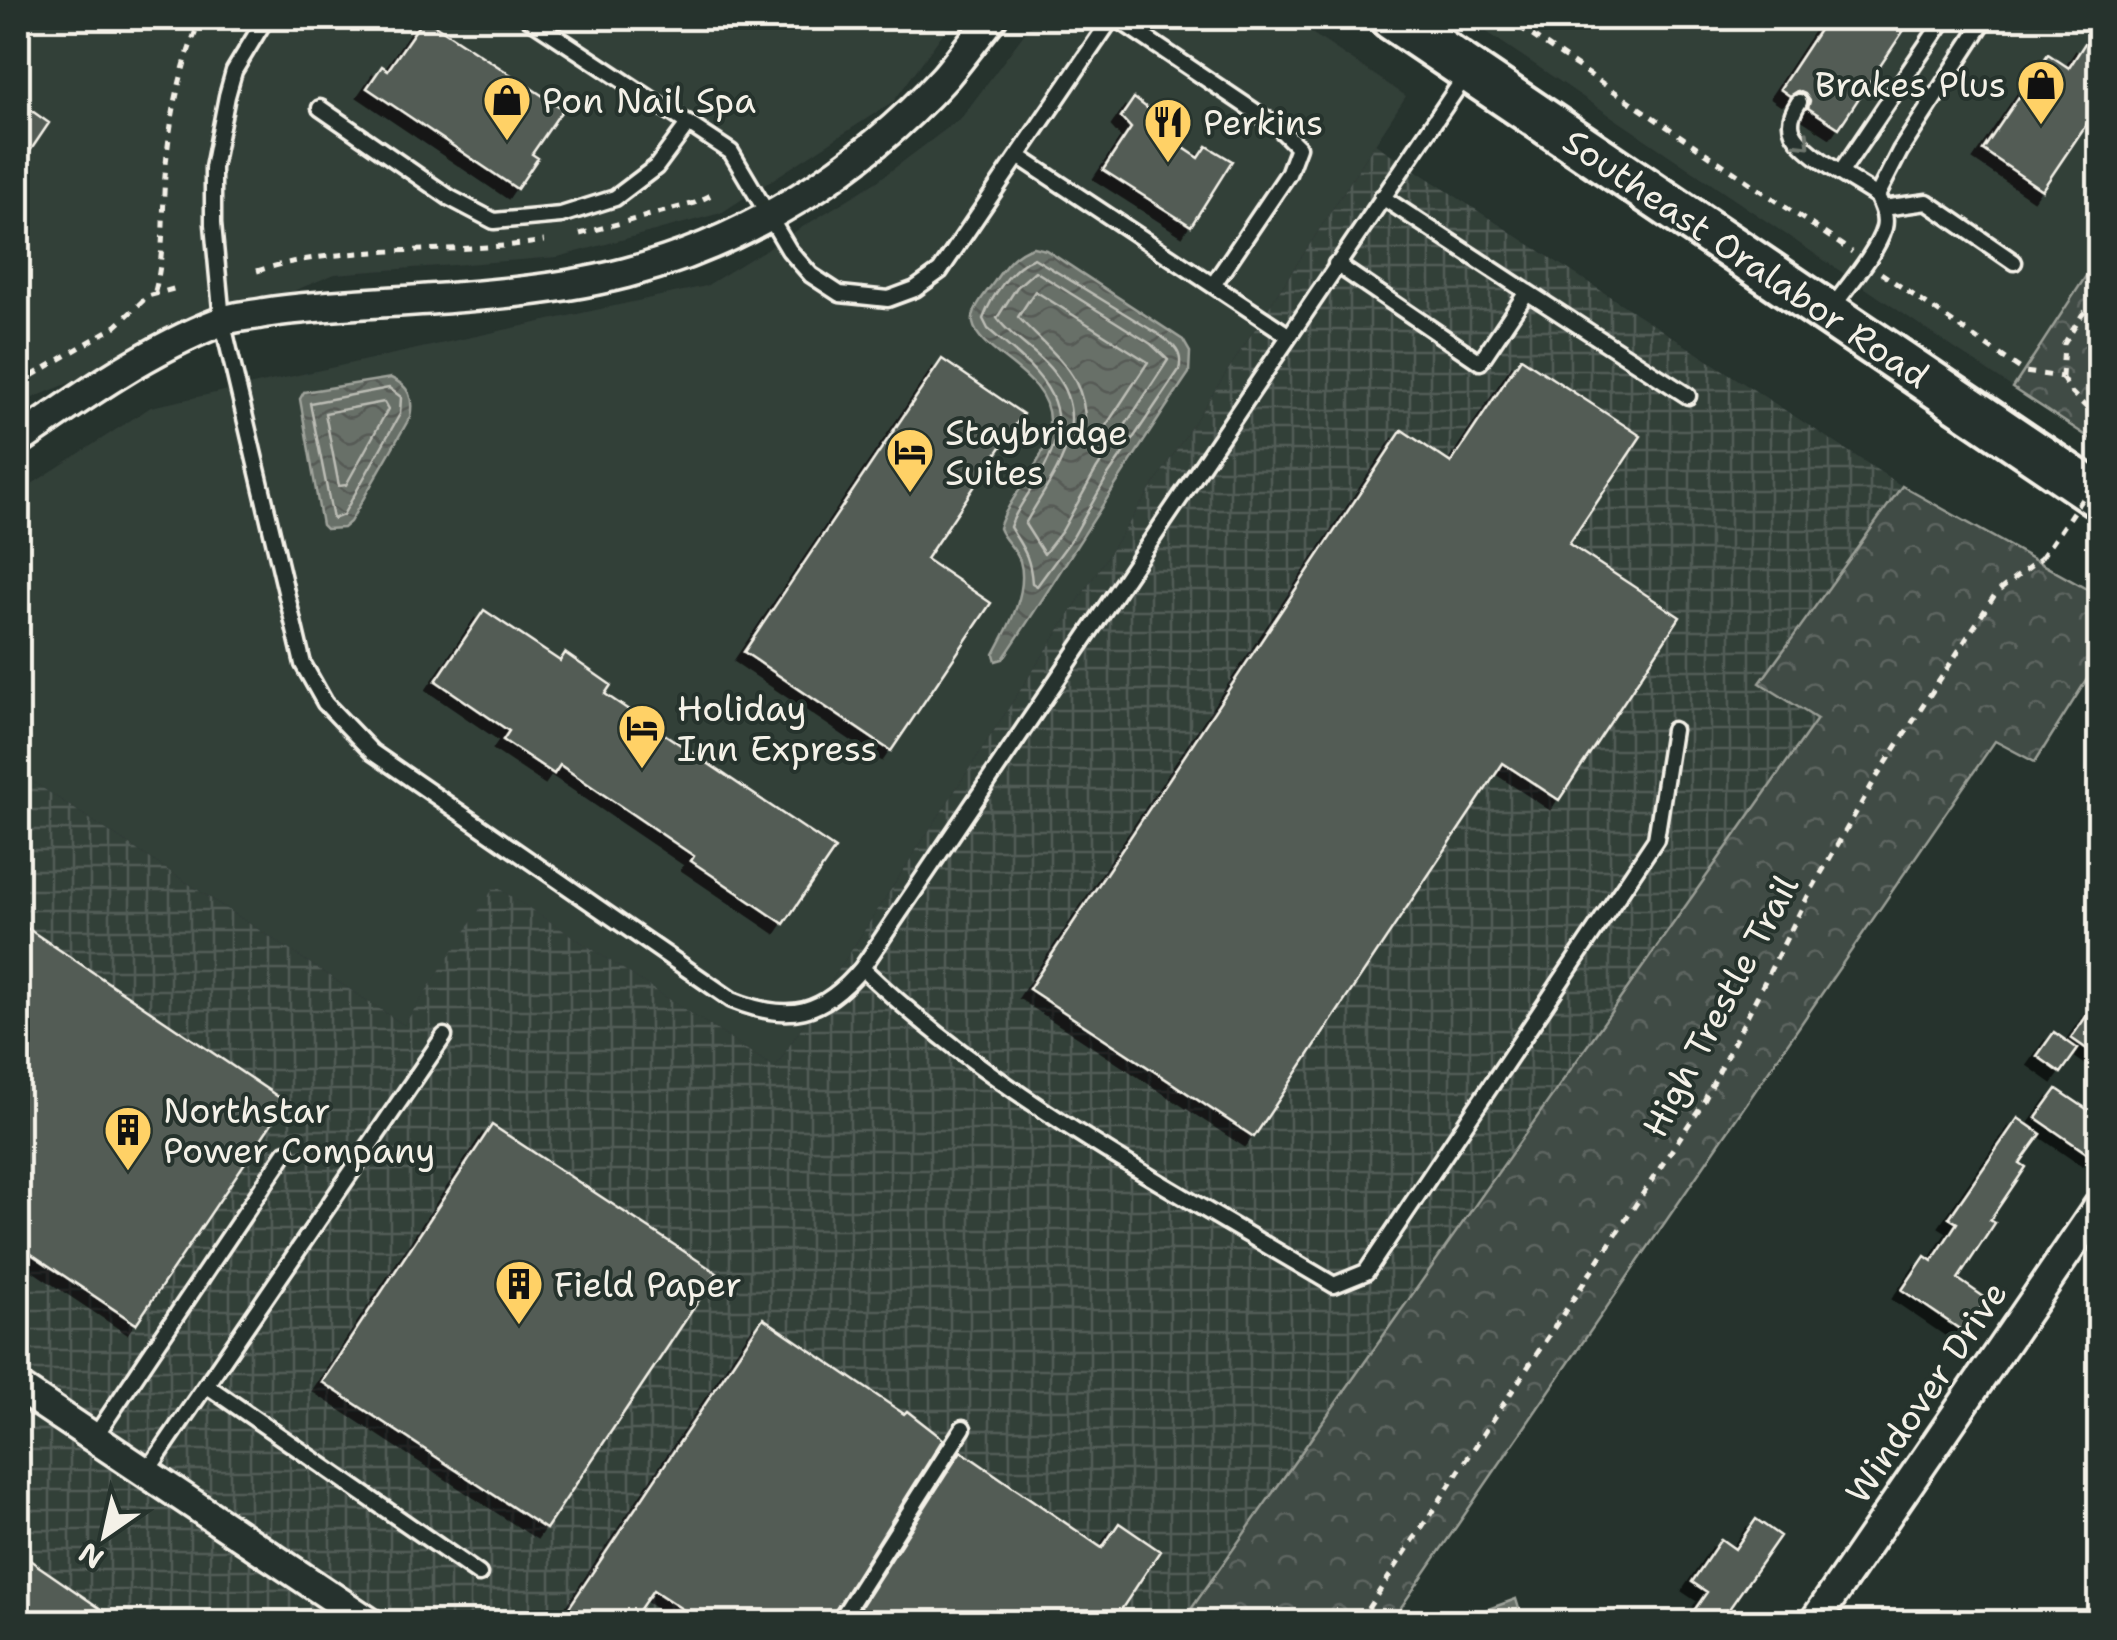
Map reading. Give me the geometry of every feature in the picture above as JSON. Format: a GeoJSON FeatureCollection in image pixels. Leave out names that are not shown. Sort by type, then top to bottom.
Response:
{"type":"FeatureCollection","features":[{"type":"Feature","properties":{"kind":"main road","name":"Southeast Oralabor Road"},"geometry":{"type":"LineString","coordinates":[[1392,18],[2100,496]]}},
{"type":"Feature","properties":{"kind":"street"},"geometry":{"type":"LineString","coordinates":[[18,441],[143,360],[222,320],[294,308],[461,297],[572,284],[671,259],[769,216],[850,163],[945,77],[992,18]]}},
{"type":"Feature","properties":{"kind":"street","name":"Windover Drive"},"geometry":{"type":"LineString","coordinates":[[1814,1622],[2100,1204]]}},
{"type":"Feature","properties":{"kind":"street"},"geometry":{"type":"LineString","coordinates":[[18,1387],[369,1622]]}},
{"type":"Feature","properties":{"kind":"lane"},"geometry":{"type":"LineString","coordinates":[[266,18],[234,71],[213,168],[213,224],[222,320],[303,664],[325,703],[348,730],[418,786],[732,1000],[777,1014],[802,1012],[826,1003],[862,968],[1468,72]]}},
{"type":"Feature","properties":{"kind":"lane"},"geometry":{"type":"LineString","coordinates":[[528,18],[731,152],[789,250],[811,275],[840,294],[888,300],[915,289],[940,270],[1114,18],[1278,127],[1298,147],[1288,174],[1212,285]]}},
{"type":"Feature","properties":{"kind":"lane"},"geometry":{"type":"LineString","coordinates":[[1841,172],[1944,18]]}},
{"type":"Feature","properties":{"kind":"lane"},"geometry":{"type":"LineString","coordinates":[[1829,312],[1885,226],[1880,202],[1900,151],[1986,18]]}},
{"type":"Feature","properties":{"kind":"lane"},"geometry":{"type":"LineString","coordinates":[[1799,102],[1791,118],[1792,131],[1804,146],[1880,202],[1927,202],[2014,262]]}},
{"type":"Feature","properties":{"kind":"lane"},"geometry":{"type":"LineString","coordinates":[[320,108],[450,198],[494,221],[561,214],[615,198],[656,167],[688,124]]}},
{"type":"Feature","properties":{"kind":"lane"},"geometry":{"type":"LineString","coordinates":[[1018,156],[1288,335]]}},
{"type":"Feature","properties":{"kind":"lane"},"geometry":{"type":"LineString","coordinates":[[1382,196],[1688,396]]}},
{"type":"Feature","properties":{"kind":"lane"},"geometry":{"type":"LineString","coordinates":[[1336,264],[1480,362],[1527,292]]}},
{"type":"Feature","properties":{"kind":"lane"},"geometry":{"type":"LineString","coordinates":[[862,968],[892,997],[1039,1108],[1334,1286],[1366,1272],[1656,838],[1673,730]]}},
{"type":"Feature","properties":{"kind":"lane"},"geometry":{"type":"LineString","coordinates":[[146,1473],[444,1036]]}},
{"type":"Feature","properties":{"kind":"lane"},"geometry":{"type":"LineString","coordinates":[[94,1438],[286,1152]]}},
{"type":"Feature","properties":{"kind":"lane"},"geometry":{"type":"LineString","coordinates":[[206,1384],[479,1574]]}},
{"type":"Feature","properties":{"kind":"lane"},"geometry":{"type":"LineString","coordinates":[[839,1622],[963,1428]]}},
{"type":"Feature","properties":{"kind":"path"},"geometry":{"type":"LineString","coordinates":[[156,291],[164,246],[170,138],[186,62],[201,18]]}},
{"type":"Feature","properties":{"kind":"path"},"geometry":{"type":"LineString","coordinates":[[1506,18],[2025,372],[2062,377]]}},
{"type":"Feature","properties":{"kind":"path"},"geometry":{"type":"LineString","coordinates":[[18,384],[116,326],[156,291],[177,288]]}},
{"type":"Feature","properties":{"kind":"path"},"geometry":{"type":"LineString","coordinates":[[2100,297],[2064,344],[2062,377],[2100,421]]}},
{"type":"Feature","properties":{"kind":"path","name":"High Trestle Trail"},"geometry":{"type":"LineString","coordinates":[[1358,1622],[1703,1103],[1808,896],[1873,783],[1996,593],[2041,558],[2100,473]]}},
{"type":"Feature","properties":{"kind":"shaded area"},"geometry":{"type":"Polygon","coordinates":[[[18,18],[954,18],[894,101],[721,213],[558,257],[335,274],[18,404],[18,18]]]}},
{"type":"Feature","properties":{"kind":"shaded area"},"geometry":{"type":"Polygon","coordinates":[[[1036,18],[1289,18],[1406,96],[775,1068],[496,887],[404,1025],[18,772],[18,493],[151,407],[706,286],[876,182],[962,117],[1036,18]]]}},
{"type":"Feature","properties":{"kind":"shaded area"},"geometry":{"type":"Polygon","coordinates":[[[1466,18],[2094,18],[2100,21],[2099,256],[2013,388],[1466,18]]]}},
{"type":"Feature","properties":{"kind":"shaded area"},"geometry":{"type":"Polygon","coordinates":[[[1375,144],[1902,486],[1760,683],[1817,718],[1182,1622],[18,1622],[18,772],[404,1025],[495,886],[775,1068],[1375,144]]]}},
{"type":"Feature","properties":{"kind":"green space"},"geometry":{"type":"Polygon","coordinates":[[[2099,256],[2100,444],[2013,388],[2099,256]]]}},
{"type":"Feature","properties":{"kind":"green space"},"geometry":{"type":"Polygon","coordinates":[[[1902,486],[2099,596],[2099,660],[2035,762],[1995,741],[1391,1622],[1182,1622],[1817,719],[1760,683],[1902,486]]]}},
{"type":"Feature","properties":{"kind":"water"},"geometry":{"type":"Polygon","coordinates":[[[1033,247],[1046,250],[1183,340],[1190,352],[1189,373],[1003,659],[996,661],[994,654],[1011,621],[1022,585],[1018,556],[999,528],[1036,465],[1049,424],[1047,406],[1039,391],[978,334],[973,318],[980,301],[1006,266],[1033,247]]]}},
{"type":"Feature","properties":{"kind":"water"},"geometry":{"type":"Polygon","coordinates":[[[391,378],[409,393],[410,417],[350,522],[343,528],[326,529],[322,525],[300,399],[304,392],[391,378]]]}},
{"type":"Feature","properties":{"kind":"water"},"geometry":{"type":"Polygon","coordinates":[[[1516,1599],[1523,1622],[1453,1622],[1516,1599]]]}},
{"type":"Feature","properties":{"kind":"building"},"geometry":{"type":"Polygon","coordinates":[[[424,18],[563,109],[532,154],[538,158],[517,189],[367,88],[382,66],[388,70],[424,18]]]}},
{"type":"Feature","properties":{"kind":"building"},"geometry":{"type":"Polygon","coordinates":[[[1827,18],[1912,18],[1839,128],[1808,108],[1810,101],[1805,94],[1798,91],[1790,96],[1780,89],[1827,18]]]}},
{"type":"Feature","properties":{"kind":"building","name":"Brakes Plus"},"geometry":{"type":"Polygon","coordinates":[[[2085,43],[2100,53],[2100,104],[2042,190],[1983,150],[2048,54],[2069,68],[2085,43]]]}},
{"type":"Feature","properties":{"kind":"building","name":"Perkins"},"geometry":{"type":"Polygon","coordinates":[[[1134,98],[1155,114],[1149,125],[1199,158],[1207,146],[1232,161],[1191,226],[1103,170],[1131,128],[1121,117],[1134,98]]]}},
{"type":"Feature","properties":{"kind":"building"},"geometry":{"type":"Polygon","coordinates":[[[18,101],[49,123],[18,169],[18,101]]]}},
{"type":"Feature","properties":{"kind":"building"},"geometry":{"type":"Polygon","coordinates":[[[1521,358],[1641,436],[1569,544],[1680,617],[1559,800],[1503,763],[1254,1137],[1029,989],[1402,430],[1451,463],[1521,358]]]}},
{"type":"Feature","properties":{"kind":"building","name":"Staybridge Suites"},"geometry":{"type":"Polygon","coordinates":[[[942,359],[1023,414],[926,559],[991,603],[891,751],[744,652],[942,359]]]}},
{"type":"Feature","properties":{"kind":"building","name":"Holiday Inn Express"},"geometry":{"type":"Polygon","coordinates":[[[484,610],[560,661],[565,653],[611,685],[605,694],[835,849],[784,924],[691,861],[694,856],[560,765],[554,774],[503,740],[509,731],[436,681],[484,610]]]}},
{"type":"Feature","properties":{"kind":"building","name":"Northstar Power Company"},"geometry":{"type":"Polygon","coordinates":[[[18,922],[286,1102],[136,1324],[18,1245],[18,922]]]}},
{"type":"Feature","properties":{"kind":"building"},"geometry":{"type":"Polygon","coordinates":[[[2100,997],[2100,1058],[2071,1038],[2100,997]]]}},
{"type":"Feature","properties":{"kind":"building"},"geometry":{"type":"Polygon","coordinates":[[[2054,1032],[2078,1049],[2061,1073],[2037,1056],[2054,1032]]]}},
{"type":"Feature","properties":{"kind":"building"},"geometry":{"type":"Polygon","coordinates":[[[2057,1089],[2100,1118],[2100,1144],[2091,1156],[2036,1118],[2057,1089]]]}},
{"type":"Feature","properties":{"kind":"building"},"geometry":{"type":"Polygon","coordinates":[[[2018,1118],[2041,1134],[2020,1163],[2026,1167],[1990,1220],[1995,1223],[1958,1279],[1987,1299],[1964,1332],[1902,1290],[1925,1256],[1932,1261],[1957,1223],[1949,1218],[2018,1118]]]}},
{"type":"Feature","properties":{"kind":"building","name":"Field Paper"},"geometry":{"type":"Polygon","coordinates":[[[492,1125],[717,1273],[546,1529],[322,1382],[492,1125]]]}},
{"type":"Feature","properties":{"kind":"building"},"geometry":{"type":"Polygon","coordinates":[[[763,1318],[904,1414],[907,1411],[943,1439],[828,1622],[702,1622],[653,1590],[631,1622],[582,1622],[566,1612],[763,1318]]]}},
{"type":"Feature","properties":{"kind":"building"},"geometry":{"type":"Polygon","coordinates":[[[961,1451],[1102,1548],[1119,1523],[1160,1551],[1113,1622],[851,1622],[961,1451]]]}},
{"type":"Feature","properties":{"kind":"building"},"geometry":{"type":"Polygon","coordinates":[[[1756,1519],[1780,1536],[1720,1622],[1686,1622],[1707,1592],[1692,1582],[1721,1539],[1735,1549],[1756,1519]]]}},
{"type":"Feature","properties":{"kind":"building"},"geometry":{"type":"Polygon","coordinates":[[[18,1552],[120,1622],[18,1622],[18,1552]]]}},
{"type":"Feature","properties":{"kind":"place","name":"Brakes Plus"},"geometry":{"type":"Point","coordinates":[2041,126]}},
{"type":"Feature","properties":{"kind":"place","name":"Pon Nail Spa"},"geometry":{"type":"Point","coordinates":[507,142]}},
{"type":"Feature","properties":{"kind":"place","name":"Perkins"},"geometry":{"type":"Point","coordinates":[1168,164]}},
{"type":"Feature","properties":{"kind":"place","name":"Staybridge Suites"},"geometry":{"type":"Point","coordinates":[910,494]}},
{"type":"Feature","properties":{"kind":"place","name":"Holiday Inn Express"},"geometry":{"type":"Point","coordinates":[642,770]}},
{"type":"Feature","properties":{"kind":"place","name":"Northstar Power Company"},"geometry":{"type":"Point","coordinates":[128,1172]}},
{"type":"Feature","properties":{"kind":"place","name":"Field Paper"},"geometry":{"type":"Point","coordinates":[519,1326]}}]}
